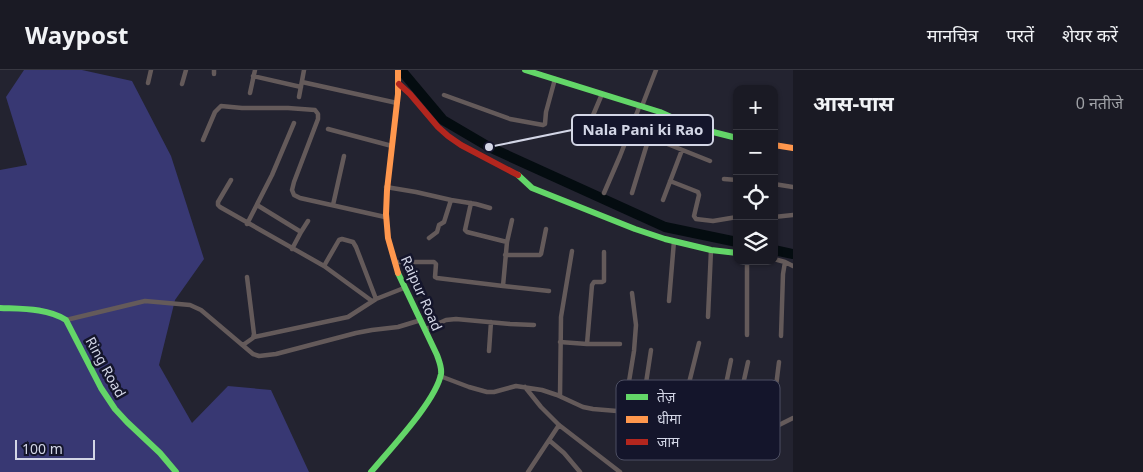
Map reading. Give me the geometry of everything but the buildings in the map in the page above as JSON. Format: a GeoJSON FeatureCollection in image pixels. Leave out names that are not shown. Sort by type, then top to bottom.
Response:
{"type":"FeatureCollection","features":[{"type":"Feature","properties":{"kind":"street"},"geometry":{"type":"LineString","coordinates":[[148,84],[151,70]]}},
{"type":"Feature","properties":{"kind":"street"},"geometry":{"type":"LineString","coordinates":[[182,84],[186,70]]}},
{"type":"Feature","properties":{"kind":"street"},"geometry":{"type":"LineString","coordinates":[[250,93],[255,70]]}},
{"type":"Feature","properties":{"kind":"street"},"geometry":{"type":"LineString","coordinates":[[299,98],[304,70]]}},
{"type":"Feature","properties":{"kind":"street","name":"Raipur Road"},"geometry":{"type":"LineString","coordinates":[[398,70],[397,103],[386,187],[385,217],[394,262],[404,288],[426,329],[438,358],[440,376]]}},
{"type":"Feature","properties":{"kind":"street"},"geometry":{"type":"LineString","coordinates":[[524,70],[544,73],[555,79],[660,112],[693,127],[733,137]]}},
{"type":"Feature","properties":{"kind":"street"},"geometry":{"type":"LineString","coordinates":[[604,193],[656,70]]}},
{"type":"Feature","properties":{"kind":"street"},"geometry":{"type":"LineString","coordinates":[[253,76],[397,103]]}},
{"type":"Feature","properties":{"kind":"street"},"geometry":{"type":"LineString","coordinates":[[444,95],[510,119],[543,125],[545,124],[546,112],[555,79]]}},
{"type":"Feature","properties":{"kind":"street"},"geometry":{"type":"LineString","coordinates":[[398,81],[448,136],[461,145],[512,171],[532,188],[674,242],[733,253]]}},
{"type":"Feature","properties":{"kind":"street"},"geometry":{"type":"LineString","coordinates":[[583,139],[602,94]]}},
{"type":"Feature","properties":{"kind":"street"},"geometry":{"type":"LineString","coordinates":[[203,140],[215,112],[221,106],[315,110],[318,115],[316,124],[292,192],[300,198],[385,217]]}},
{"type":"Feature","properties":{"kind":"street"},"geometry":{"type":"LineString","coordinates":[[632,192],[660,112]]}},
{"type":"Feature","properties":{"kind":"street"},"geometry":{"type":"LineString","coordinates":[[247,224],[272,175],[294,123]]}},
{"type":"Feature","properties":{"kind":"street"},"geometry":{"type":"LineString","coordinates":[[328,129],[392,146]]}},
{"type":"Feature","properties":{"kind":"street"},"geometry":{"type":"LineString","coordinates":[[650,137],[710,161]]}},
{"type":"Feature","properties":{"kind":"street"},"geometry":{"type":"LineString","coordinates":[[778,145],[793,148]]}},
{"type":"Feature","properties":{"kind":"street"},"geometry":{"type":"LineString","coordinates":[[663,200],[682,150]]}},
{"type":"Feature","properties":{"kind":"street"},"geometry":{"type":"LineString","coordinates":[[333,205],[344,156]]}},
{"type":"Feature","properties":{"kind":"street"},"geometry":{"type":"LineString","coordinates":[[724,178],[733,179]]}},
{"type":"Feature","properties":{"kind":"street"},"geometry":{"type":"LineString","coordinates":[[231,180],[218,202],[220,207],[324,266],[374,300]]}},
{"type":"Feature","properties":{"kind":"street"},"geometry":{"type":"LineString","coordinates":[[670,181],[698,192],[694,216],[696,219],[713,221],[733,218]]}},
{"type":"Feature","properties":{"kind":"street"},"geometry":{"type":"LineString","coordinates":[[778,185],[793,187]]}},
{"type":"Feature","properties":{"kind":"street"},"geometry":{"type":"LineString","coordinates":[[386,187],[490,208]]}},
{"type":"Feature","properties":{"kind":"street"},"geometry":{"type":"LineString","coordinates":[[429,238],[437,232],[439,224],[444,222],[451,200]]}},
{"type":"Feature","properties":{"kind":"street"},"geometry":{"type":"LineString","coordinates":[[472,203],[466,231],[506,242]]}},
{"type":"Feature","properties":{"kind":"street"},"geometry":{"type":"LineString","coordinates":[[258,205],[301,232]]}},
{"type":"Feature","properties":{"kind":"street"},"geometry":{"type":"LineString","coordinates":[[778,216],[793,214]]}},
{"type":"Feature","properties":{"kind":"street"},"geometry":{"type":"LineString","coordinates":[[503,286],[506,242],[512,220]]}},
{"type":"Feature","properties":{"kind":"street"},"geometry":{"type":"LineString","coordinates":[[292,249],[308,221]]}},
{"type":"Feature","properties":{"kind":"street"},"geometry":{"type":"LineString","coordinates":[[505,255],[540,255],[546,229]]}},
{"type":"Feature","properties":{"kind":"street"},"geometry":{"type":"LineString","coordinates":[[324,266],[339,240],[352,242],[356,247],[374,300]]}},
{"type":"Feature","properties":{"kind":"street"},"geometry":{"type":"LineString","coordinates":[[669,301],[674,242]]}},
{"type":"Feature","properties":{"kind":"street"},"geometry":{"type":"LineString","coordinates":[[708,317],[711,250]]}},
{"type":"Feature","properties":{"kind":"street"},"geometry":{"type":"LineString","coordinates":[[560,396],[561,317],[572,251]]}},
{"type":"Feature","properties":{"kind":"street"},"geometry":{"type":"LineString","coordinates":[[588,344],[592,285],[594,282],[602,282],[604,280],[604,252]]}},
{"type":"Feature","properties":{"kind":"street"},"geometry":{"type":"LineString","coordinates":[[778,260],[793,266]]}},
{"type":"Feature","properties":{"kind":"street"},"geometry":{"type":"LineString","coordinates":[[394,262],[434,262],[436,264],[437,278],[549,291]]}},
{"type":"Feature","properties":{"kind":"street"},"geometry":{"type":"LineString","coordinates":[[781,336],[784,262]]}},
{"type":"Feature","properties":{"kind":"street"},"geometry":{"type":"LineString","coordinates":[[746,335],[747,265]]}},
{"type":"Feature","properties":{"kind":"street"},"geometry":{"type":"LineString","coordinates":[[247,277],[255,332],[254,337]]}},
{"type":"Feature","properties":{"kind":"street"},"geometry":{"type":"LineString","coordinates":[[243,345],[254,337],[348,317],[374,300],[404,288]]}},
{"type":"Feature","properties":{"kind":"street"},"geometry":{"type":"LineString","coordinates":[[629,380],[636,325],[632,293]]}},
{"type":"Feature","properties":{"kind":"street"},"geometry":{"type":"LineString","coordinates":[[0,308],[45,312],[66,320],[145,301],[190,305],[197,308],[253,354],[259,356],[356,333],[398,327],[421,320]]}},
{"type":"Feature","properties":{"kind":"street"},"geometry":{"type":"LineString","coordinates":[[426,329],[446,320],[465,319],[534,325]]}},
{"type":"Feature","properties":{"kind":"street","name":"Ring Road"},"geometry":{"type":"LineString","coordinates":[[66,320],[101,388],[115,409],[160,453],[176,472]]}},
{"type":"Feature","properties":{"kind":"street"},"geometry":{"type":"LineString","coordinates":[[489,351],[491,322]]}},
{"type":"Feature","properties":{"kind":"street"},"geometry":{"type":"LineString","coordinates":[[560,342],[620,344]]}},
{"type":"Feature","properties":{"kind":"street"},"geometry":{"type":"LineString","coordinates":[[689,380],[699,343]]}},
{"type":"Feature","properties":{"kind":"street"},"geometry":{"type":"LineString","coordinates":[[647,380],[651,350]]}},
{"type":"Feature","properties":{"kind":"street"},"geometry":{"type":"LineString","coordinates":[[727,380],[731,360]]}},
{"type":"Feature","properties":{"kind":"street"},"geometry":{"type":"LineString","coordinates":[[744,380],[748,362]]}},
{"type":"Feature","properties":{"kind":"street"},"geometry":{"type":"LineString","coordinates":[[777,380],[779,362]]}},
{"type":"Feature","properties":{"kind":"street"},"geometry":{"type":"LineString","coordinates":[[372,472],[422,409],[436,388],[440,376],[487,392],[513,387],[525,387],[560,396],[586,408],[616,411]]}},
{"type":"Feature","properties":{"kind":"street"},"geometry":{"type":"LineString","coordinates":[[525,387],[559,425],[620,472]]}},
{"type":"Feature","properties":{"kind":"street"},"geometry":{"type":"LineString","coordinates":[[780,424],[793,418]]}},
{"type":"Feature","properties":{"kind":"street"},"geometry":{"type":"LineString","coordinates":[[528,472],[559,425]]}},
{"type":"Feature","properties":{"kind":"street"},"geometry":{"type":"LineString","coordinates":[[550,440],[580,472]]}},
{"type":"Feature","properties":{"kind":"shaded area"},"geometry":{"type":"Polygon","coordinates":[[[24,70],[82,70],[132,81],[171,156],[204,259],[175,300],[159,365],[192,423],[228,386],[271,390],[309,472],[0,472],[0,170],[27,165],[6,97],[24,70]]]}},
{"type":"Feature","properties":{"kind":"waterway"},"geometry":{"type":"LineString","coordinates":[[401,70],[443,120],[489,147],[665,227],[733,241]]}},
{"type":"Feature","properties":{"kind":"waterway"},"geometry":{"type":"LineString","coordinates":[[778,251],[793,254]]}},
{"type":"Feature","properties":{"kind":"traffic: fast"},"geometry":{"type":"LineString","coordinates":[[525,70],[660,112],[693,127],[733,137]]}},
{"type":"Feature","properties":{"kind":"traffic: fast"},"geometry":{"type":"LineString","coordinates":[[518,175],[532,188],[635,229],[665,239],[711,250],[733,253]]}},
{"type":"Feature","properties":{"kind":"traffic: fast"},"geometry":{"type":"LineString","coordinates":[[371,472],[422,411],[431,397],[441,374],[441,366],[437,355],[398,273]]}},
{"type":"Feature","properties":{"kind":"traffic: fast"},"geometry":{"type":"LineString","coordinates":[[0,308],[43,311],[66,320],[101,388],[115,409],[160,453],[176,472]]}},
{"type":"Feature","properties":{"kind":"traffic: slow"},"geometry":{"type":"LineString","coordinates":[[398,70],[398,94],[386,214],[388,238],[398,273]]}},
{"type":"Feature","properties":{"kind":"traffic: slow"},"geometry":{"type":"LineString","coordinates":[[778,146],[793,148]]}},
{"type":"Feature","properties":{"kind":"traffic: jam"},"geometry":{"type":"LineString","coordinates":[[399,84],[448,136],[461,145],[518,175]]}},
{"type":"Feature","properties":{"kind":"place","name":"Nala Pani ki Rao"},"geometry":{"type":"Point","coordinates":[489,147]}}]}
